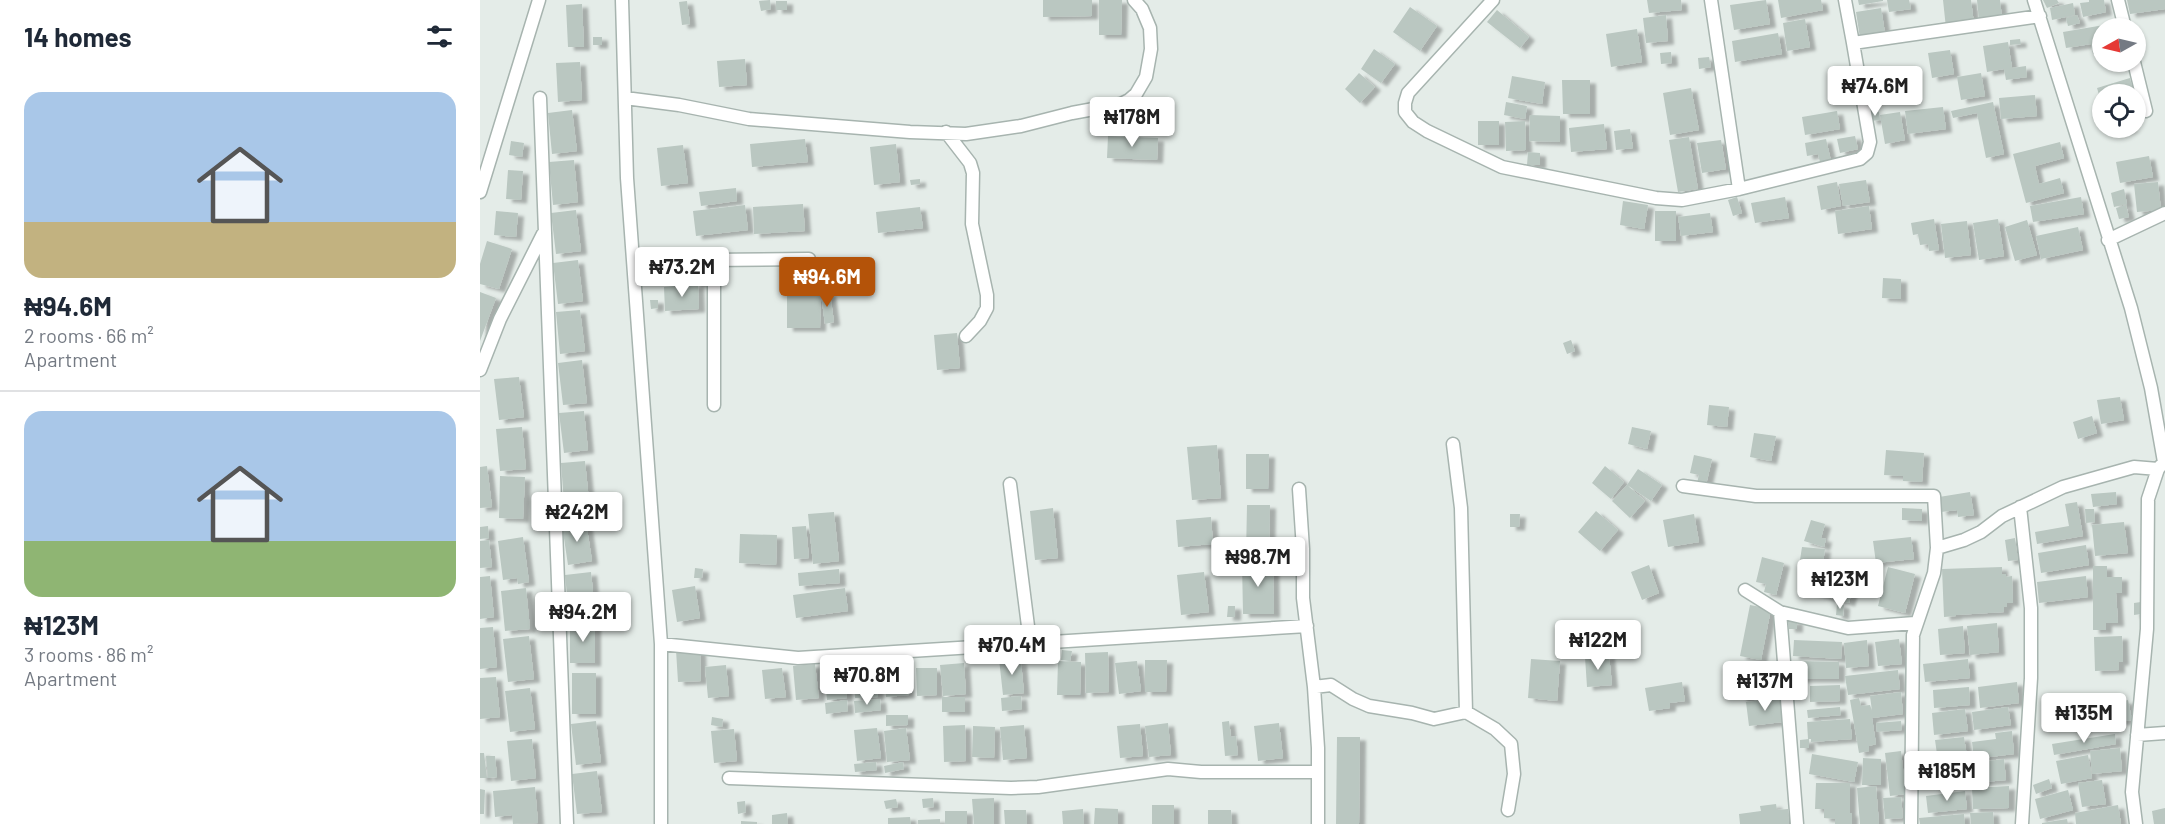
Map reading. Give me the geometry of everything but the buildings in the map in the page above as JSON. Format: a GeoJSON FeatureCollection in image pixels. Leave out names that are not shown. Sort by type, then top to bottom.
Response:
{"type":"FeatureCollection","features":[{"type":"Feature","properties":{"kind":"street"},"geometry":{"type":"LineString","coordinates":[[480,192],[539,0]]}},
{"type":"Feature","properties":{"kind":"street"},"geometry":{"type":"LineString","coordinates":[[622,0],[627,178],[661,644],[661,824]]}},
{"type":"Feature","properties":{"kind":"street"},"geometry":{"type":"LineString","coordinates":[[625,98],[749,118],[910,132],[966,134],[1021,126],[1121,104],[1129,100],[1146,77],[1151,49],[1150,28],[1142,9],[1134,0]]}},
{"type":"Feature","properties":{"kind":"street"},"geometry":{"type":"LineString","coordinates":[[1493,0],[1408,93],[1405,112],[1413,122],[1426,131],[1502,167],[1656,198],[1682,200],[1739,189],[1860,159],[1867,153],[1870,142],[1845,0]]}},
{"type":"Feature","properties":{"kind":"street"},"geometry":{"type":"LineString","coordinates":[[1711,0],[1739,189]]}},
{"type":"Feature","properties":{"kind":"street"},"geometry":{"type":"LineString","coordinates":[[2034,0],[2131,308],[2151,388],[2162,464],[2148,499],[2147,629],[2132,792],[2136,824]]}},
{"type":"Feature","properties":{"kind":"street"},"geometry":{"type":"LineString","coordinates":[[2118,0],[2122,18]]}},
{"type":"Feature","properties":{"kind":"street"},"geometry":{"type":"LineString","coordinates":[[1853,43],[2040,16]]}},
{"type":"Feature","properties":{"kind":"street"},"geometry":{"type":"LineString","coordinates":[[540,98],[567,824]]}},
{"type":"Feature","properties":{"kind":"street"},"geometry":{"type":"LineString","coordinates":[[946,132],[970,163],[973,173],[972,224],[987,295],[987,308],[980,321],[966,336]]}},
{"type":"Feature","properties":{"kind":"street"},"geometry":{"type":"LineString","coordinates":[[2108,240],[2165,213]]}},
{"type":"Feature","properties":{"kind":"street"},"geometry":{"type":"LineString","coordinates":[[480,370],[500,319],[544,233]]}},
{"type":"Feature","properties":{"kind":"street"},"geometry":{"type":"LineString","coordinates":[[633,255],[714,260],[809,259]]}},
{"type":"Feature","properties":{"kind":"street"},"geometry":{"type":"LineString","coordinates":[[714,260],[714,405]]}},
{"type":"Feature","properties":{"kind":"street"},"geometry":{"type":"LineString","coordinates":[[1453,444],[1461,508],[1466,712]]}},
{"type":"Feature","properties":{"kind":"street"},"geometry":{"type":"LineString","coordinates":[[1937,548],[1981,532],[2002,516],[2063,487],[2134,467],[2162,464]]}},
{"type":"Feature","properties":{"kind":"street"},"geometry":{"type":"LineString","coordinates":[[1010,484],[1030,642]]}},
{"type":"Feature","properties":{"kind":"street"},"geometry":{"type":"LineString","coordinates":[[1683,486],[1756,496],[1934,496],[1937,548],[1934,573],[1915,623],[1913,635],[1911,824]]}},
{"type":"Feature","properties":{"kind":"street"},"geometry":{"type":"LineString","coordinates":[[1299,489],[1303,598],[1314,687],[1318,824]]}},
{"type":"Feature","properties":{"kind":"street"},"geometry":{"type":"LineString","coordinates":[[2020,507],[2031,608],[2031,678],[2022,824]]}},
{"type":"Feature","properties":{"kind":"street"},"geometry":{"type":"LineString","coordinates":[[1745,590],[1780,612],[1848,628],[1915,623]]}},
{"type":"Feature","properties":{"kind":"street"},"geometry":{"type":"LineString","coordinates":[[1780,612],[1797,824]]}},
{"type":"Feature","properties":{"kind":"street"},"geometry":{"type":"LineString","coordinates":[[661,644],[798,658],[1307,626]]}},
{"type":"Feature","properties":{"kind":"street"},"geometry":{"type":"LineString","coordinates":[[1314,687],[1331,685],[1369,706],[1434,719],[1466,712],[1495,729],[1511,744],[1514,774],[1508,810]]}},
{"type":"Feature","properties":{"kind":"street"},"geometry":{"type":"LineString","coordinates":[[2137,735],[2165,733]]}},
{"type":"Feature","properties":{"kind":"street"},"geometry":{"type":"LineString","coordinates":[[729,778],[1011,788],[1038,787],[1168,769],[1201,772],[1318,772]]}}]}
